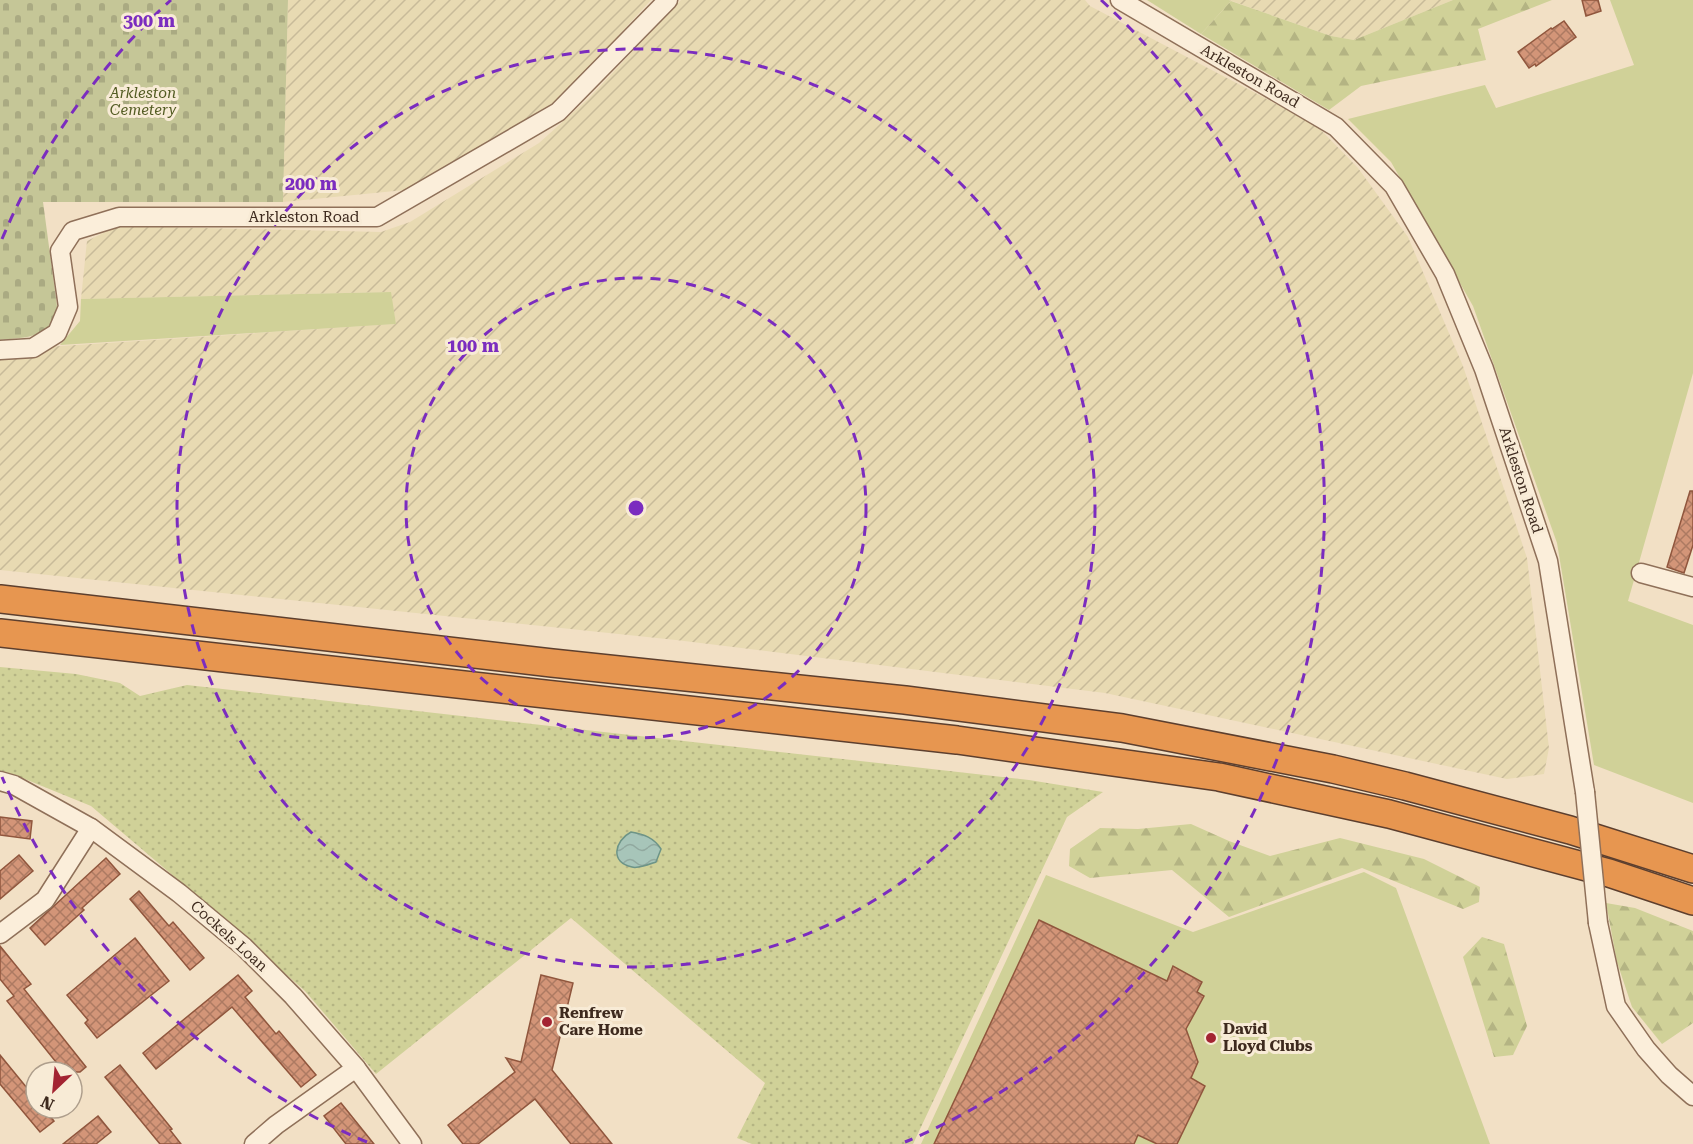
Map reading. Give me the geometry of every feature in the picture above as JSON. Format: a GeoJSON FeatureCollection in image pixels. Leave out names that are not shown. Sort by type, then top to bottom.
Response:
{"type":"FeatureCollection","features":[{"type":"Feature","properties":{"kind":"highway"},"geometry":{"type":"LineString","coordinates":[[0,599],[552,663],[894,699],[1122,728],[1322,767],[1406,786],[1570,830],[1693,869]]}},
{"type":"Feature","properties":{"kind":"highway"},"geometry":{"type":"LineString","coordinates":[[0,633],[957,740],[1219,777],[1411,819],[1610,873],[1693,901]]}},
{"type":"Feature","properties":{"kind":"street","name":"Arkleston Road"},"geometry":{"type":"LineString","coordinates":[[0,350],[33,348],[57,333],[68,307],[60,251],[74,231],[119,217],[377,217],[558,112],[668,0]]}},
{"type":"Feature","properties":{"kind":"street","name":"Arkleston Road"},"geometry":{"type":"LineString","coordinates":[[1120,0],[1336,127],[1394,186],[1445,274],[1484,369],[1548,561],[1585,792],[1598,923],[1616,1006],[1646,1049],[1669,1075],[1693,1096]]}},
{"type":"Feature","properties":{"kind":"street"},"geometry":{"type":"LineString","coordinates":[[1641,573],[1693,587]]}},
{"type":"Feature","properties":{"kind":"street","name":"Cockels Loan"},"geometry":{"type":"LineString","coordinates":[[0,781],[14,785],[91,828],[179,893],[244,946],[293,996],[356,1068],[412,1144]]}},
{"type":"Feature","properties":{"kind":"street"},"geometry":{"type":"LineString","coordinates":[[0,934],[45,900],[91,828]]}},
{"type":"Feature","properties":{"kind":"street"},"geometry":{"type":"LineString","coordinates":[[254,1144],[276,1125],[356,1068]]}},
{"type":"Feature","properties":{"kind":"shaded area"},"geometry":{"type":"Polygon","coordinates":[[[288,0],[651,0],[560,99],[405,190],[283,202],[288,0]]]}},
{"type":"Feature","properties":{"kind":"shaded area"},"geometry":{"type":"Polygon","coordinates":[[[681,0],[1085,0],[1090,6],[1316,125],[1358,168],[1408,237],[1463,366],[1527,558],[1549,748],[1544,774],[1507,779],[1105,693],[676,640],[0,570],[0,350],[396,324],[390,292],[81,299],[87,241],[117,226],[381,232],[410,222],[539,143],[588,99],[681,0]]]}},
{"type":"Feature","properties":{"kind":"shaded area"},"geometry":{"type":"Polygon","coordinates":[[[1229,0],[1453,0],[1354,40],[1331,36],[1229,0]]]}},
{"type":"Feature","properties":{"kind":"green space","name":"Arkleston Cemetery"},"geometry":{"type":"Polygon","coordinates":[[[0,0],[288,0],[283,202],[43,202],[57,306],[54,317],[50,325],[37,334],[0,340],[0,0]]]}},
{"type":"Feature","properties":{"kind":"green space"},"geometry":{"type":"Polygon","coordinates":[[[1147,0],[1229,0],[1231,1],[1201,34],[1147,0]]]}},
{"type":"Feature","properties":{"kind":"green space"},"geometry":{"type":"Polygon","coordinates":[[[1453,0],[1552,0],[1478,29],[1486,60],[1361,86],[1329,110],[1201,34],[1231,1],[1331,36],[1354,40],[1453,0]]]}},
{"type":"Feature","properties":{"kind":"green space"},"geometry":{"type":"Polygon","coordinates":[[[1610,0],[1693,0],[1693,373],[1628,601],[1693,625],[1693,803],[1594,765],[1557,543],[1473,306],[1391,162],[1348,119],[1485,85],[1496,108],[1634,65],[1610,0]]]}},
{"type":"Feature","properties":{"kind":"green space"},"geometry":{"type":"Polygon","coordinates":[[[391,292],[396,324],[60,345],[80,321],[81,299],[391,292]]]}},
{"type":"Feature","properties":{"kind":"green space"},"geometry":{"type":"Polygon","coordinates":[[[0,667],[76,674],[120,683],[140,696],[187,685],[1029,780],[1103,792],[1067,817],[913,1144],[752,1144],[737,1138],[765,1083],[571,918],[376,1074],[305,991],[91,806],[0,771],[0,667]]]}},
{"type":"Feature","properties":{"kind":"green space"},"geometry":{"type":"Polygon","coordinates":[[[1191,824],[1270,856],[1340,838],[1424,859],[1480,887],[1479,902],[1463,909],[1362,868],[1229,917],[1172,870],[1090,878],[1069,866],[1070,849],[1100,828],[1138,829],[1191,824]]]}},
{"type":"Feature","properties":{"kind":"green space","name":"David Lloyd Clubs"},"geometry":{"type":"Polygon","coordinates":[[[1364,872],[1396,888],[1490,1144],[921,1144],[1046,875],[1193,932],[1364,872]]]}},
{"type":"Feature","properties":{"kind":"green space"},"geometry":{"type":"Polygon","coordinates":[[[1606,903],[1635,908],[1693,931],[1693,1023],[1662,1044],[1632,1007],[1617,962],[1606,903]]]}},
{"type":"Feature","properties":{"kind":"green space"},"geometry":{"type":"Polygon","coordinates":[[[1482,937],[1504,944],[1527,1026],[1513,1055],[1494,1057],[1463,957],[1482,937]]]}},
{"type":"Feature","properties":{"kind":"water"},"geometry":{"type":"Polygon","coordinates":[[[631,832],[648,837],[658,845],[661,849],[656,862],[635,867],[625,865],[620,861],[618,846],[631,832]]]}},
{"type":"Feature","properties":{"kind":"building"},"geometry":{"type":"Polygon","coordinates":[[[1582,0],[1598,0],[1601,11],[1586,16],[1582,0]]]}},
{"type":"Feature","properties":{"kind":"building"},"geometry":{"type":"Polygon","coordinates":[[[1564,21],[1576,37],[1536,66],[1535,64],[1529,68],[1518,52],[1564,21]]]}},
{"type":"Feature","properties":{"kind":"building"},"geometry":{"type":"Polygon","coordinates":[[[1690,491],[1693,491],[1693,545],[1684,573],[1667,567],[1690,491]]]}},
{"type":"Feature","properties":{"kind":"building"},"geometry":{"type":"Polygon","coordinates":[[[0,817],[32,821],[30,839],[0,835],[0,817]]]}},
{"type":"Feature","properties":{"kind":"building"},"geometry":{"type":"Polygon","coordinates":[[[19,855],[33,871],[0,899],[0,871],[19,855]]]}},
{"type":"Feature","properties":{"kind":"building"},"geometry":{"type":"Polygon","coordinates":[[[106,858],[120,874],[45,945],[30,928],[106,858]]]}},
{"type":"Feature","properties":{"kind":"building"},"geometry":{"type":"Polygon","coordinates":[[[139,891],[169,926],[173,922],[204,958],[190,970],[130,899],[139,891]]]}},
{"type":"Feature","properties":{"kind":"building"},"geometry":{"type":"Polygon","coordinates":[[[1039,920],[1167,981],[1173,966],[1202,982],[1197,992],[1204,996],[1186,1029],[1198,1062],[1191,1078],[1205,1086],[1177,1144],[1157,1144],[1138,1135],[1134,1144],[934,1144],[1039,920]]]}},
{"type":"Feature","properties":{"kind":"building"},"geometry":{"type":"Polygon","coordinates":[[[135,938],[169,981],[97,1038],[85,1023],[88,1020],[67,995],[135,938]]]}},
{"type":"Feature","properties":{"kind":"building"},"geometry":{"type":"Polygon","coordinates":[[[0,946],[31,984],[24,989],[80,1060],[54,1060],[7,1001],[14,996],[0,979],[0,946]]]}},
{"type":"Feature","properties":{"kind":"building"},"geometry":{"type":"Polygon","coordinates":[[[238,975],[252,991],[245,997],[276,1034],[279,1031],[316,1075],[301,1087],[232,1007],[156,1069],[143,1053],[238,975]]]}},
{"type":"Feature","properties":{"kind":"building","name":"Renfrew Care Home"},"geometry":{"type":"Polygon","coordinates":[[[541,975],[573,983],[552,1070],[612,1144],[571,1144],[535,1099],[478,1144],[463,1144],[448,1125],[515,1072],[506,1058],[521,1062],[541,975]]]}},
{"type":"Feature","properties":{"kind":"building"},"geometry":{"type":"Polygon","coordinates":[[[0,1055],[24,1084],[24,1113],[0,1084],[0,1055]]]}},
{"type":"Feature","properties":{"kind":"building"},"geometry":{"type":"Polygon","coordinates":[[[120,1065],[172,1129],[170,1130],[181,1144],[160,1144],[105,1077],[120,1065]]]}},
{"type":"Feature","properties":{"kind":"building"},"geometry":{"type":"Polygon","coordinates":[[[341,1103],[374,1144],[346,1144],[324,1116],[341,1103]]]}},
{"type":"Feature","properties":{"kind":"building"},"geometry":{"type":"Polygon","coordinates":[[[98,1116],[111,1132],[96,1144],[63,1144],[98,1116]]]}},
{"type":"Feature","properties":{"kind":"building"},"geometry":{"type":"Polygon","coordinates":[[[30,1120],[53,1120],[54,1121],[40,1132],[30,1120]]]}},
{"type":"Feature","properties":{"kind":"place","name":"Renfrew Care Home"},"geometry":{"type":"Point","coordinates":[547,1022]}},
{"type":"Feature","properties":{"kind":"place","name":"David Lloyd Clubs"},"geometry":{"type":"Point","coordinates":[1211,1038]}}]}
